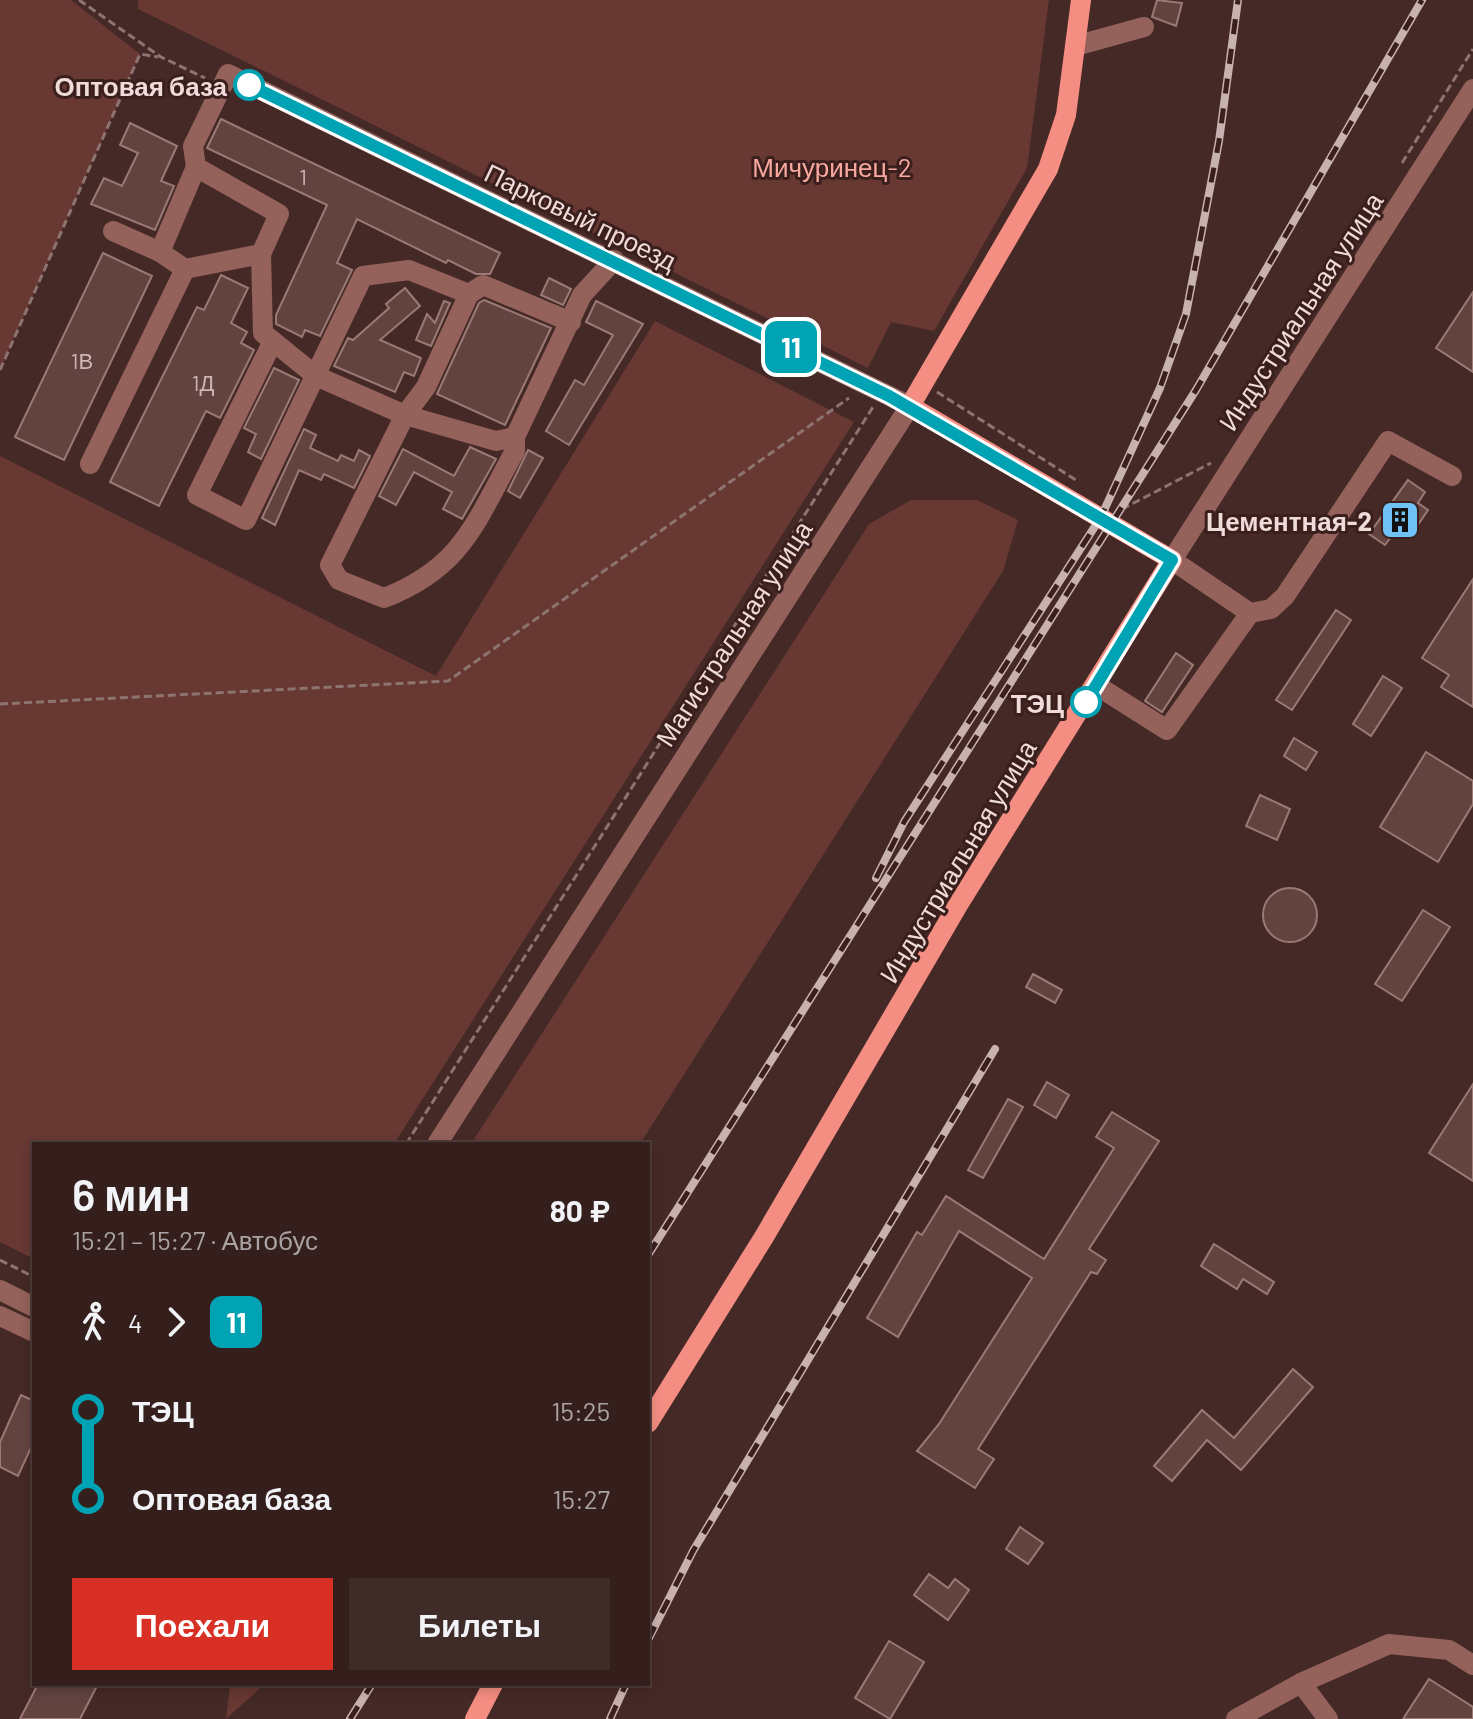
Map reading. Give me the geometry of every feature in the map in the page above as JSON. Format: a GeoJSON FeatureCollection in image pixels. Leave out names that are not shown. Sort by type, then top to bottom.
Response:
{"type":"FeatureCollection","features":[{"type":"Feature","properties":{"kind":"main road"},"geometry":{"type":"LineString","coordinates":[[1081,0],[1066,115],[1048,169],[910,406],[1172,560]]}},
{"type":"Feature","properties":{"kind":"main road","name":"Индустриальная улица"},"geometry":{"type":"LineString","coordinates":[[650,1420],[764,1237],[958,905],[1172,560]]}},
{"type":"Feature","properties":{"kind":"main road"},"geometry":{"type":"LineString","coordinates":[[475,1719],[492,1686]]}},
{"type":"Feature","properties":{"kind":"street"},"geometry":{"type":"LineString","coordinates":[[1075,46],[1144,27]]}},
{"type":"Feature","properties":{"kind":"street","name":"Парковый проезд"},"geometry":{"type":"LineString","coordinates":[[196,167],[193,146],[228,74],[614,260],[881,401],[910,406]]}},
{"type":"Feature","properties":{"kind":"street","name":"Индустриальная улица"},"geometry":{"type":"LineString","coordinates":[[1172,560],[1473,89]]}},
{"type":"Feature","properties":{"kind":"street"},"geometry":{"type":"LineString","coordinates":[[160,252],[196,167],[279,214],[261,254],[263,333],[316,376],[405,415],[496,441],[515,437]]}},
{"type":"Feature","properties":{"kind":"street"},"geometry":{"type":"LineString","coordinates":[[113,231],[160,252],[185,269],[261,254]]}},
{"type":"Feature","properties":{"kind":"street"},"geometry":{"type":"LineString","coordinates":[[571,322],[483,285],[469,294],[426,387],[405,415],[330,565],[339,580],[384,598],[417,585],[458,552],[515,451],[515,437],[571,322],[582,295],[614,260]]}},
{"type":"Feature","properties":{"kind":"street"},"geometry":{"type":"LineString","coordinates":[[90,464],[185,269]]}},
{"type":"Feature","properties":{"kind":"street"},"geometry":{"type":"LineString","coordinates":[[273,341],[197,495],[246,520],[363,276],[409,270],[469,294]]}},
{"type":"Feature","properties":{"kind":"street","name":"Магистральная улица"},"geometry":{"type":"LineString","coordinates":[[438,1142],[910,406]]}},
{"type":"Feature","properties":{"kind":"street"},"geometry":{"type":"LineString","coordinates":[[1096,685],[1167,730],[1250,613],[1271,609],[1285,596],[1388,441],[1452,476]]}},
{"type":"Feature","properties":{"kind":"street"},"geometry":{"type":"LineString","coordinates":[[1172,560],[1250,613]]}},
{"type":"Feature","properties":{"kind":"street"},"geometry":{"type":"LineString","coordinates":[[0,1290],[32,1306]]}},
{"type":"Feature","properties":{"kind":"street"},"geometry":{"type":"LineString","coordinates":[[0,1316],[32,1331]]}},
{"type":"Feature","properties":{"kind":"street"},"geometry":{"type":"LineString","coordinates":[[1236,1719],[1301,1683],[1389,1644],[1449,1650],[1473,1665]]}},
{"type":"Feature","properties":{"kind":"street"},"geometry":{"type":"LineString","coordinates":[[1301,1683],[1328,1719]]}},
{"type":"Feature","properties":{"kind":"path"},"geometry":{"type":"LineString","coordinates":[[1402,163],[1473,49]]}},
{"type":"Feature","properties":{"kind":"path"},"geometry":{"type":"LineString","coordinates":[[0,370],[140,54],[161,57]]}},
{"type":"Feature","properties":{"kind":"path"},"geometry":{"type":"LineString","coordinates":[[922,383],[1084,486]]}},
{"type":"Feature","properties":{"kind":"path"},"geometry":{"type":"LineString","coordinates":[[0,704],[448,681],[853,395]]}},
{"type":"Feature","properties":{"kind":"path"},"geometry":{"type":"LineString","coordinates":[[863,401],[881,401]]}},
{"type":"Feature","properties":{"kind":"path"},"geometry":{"type":"LineString","coordinates":[[407,1142],[881,401]]}},
{"type":"Feature","properties":{"kind":"path"},"geometry":{"type":"LineString","coordinates":[[1121,509],[1210,465],[1219,452]]}},
{"type":"Feature","properties":{"kind":"path"},"geometry":{"type":"LineString","coordinates":[[0,1260],[32,1276]]}},
{"type":"Feature","properties":{"kind":"green space"},"geometry":{"type":"Polygon","coordinates":[[[0,0],[71,0],[140,54],[0,370],[0,0]]]}},
{"type":"Feature","properties":{"kind":"green space","name":"Мичуринец-2"},"geometry":{"type":"Polygon","coordinates":[[[138,0],[1049,0],[1027,168],[934,331],[891,322],[868,368],[138,9],[138,0]]]}},
{"type":"Feature","properties":{"kind":"green space"},"geometry":{"type":"Polygon","coordinates":[[[655,321],[854,422],[395,1142],[32,1142],[32,1258],[0,1242],[0,456],[436,676],[655,321]]]}},
{"type":"Feature","properties":{"kind":"green space"},"geometry":{"type":"Polygon","coordinates":[[[911,500],[977,500],[1018,520],[1003,571],[641,1142],[472,1142],[869,524],[911,500]]]}},
{"type":"Feature","properties":{"kind":"green space"},"geometry":{"type":"Polygon","coordinates":[[[230,1686],[263,1686],[226,1719],[230,1686]]]}},
{"type":"Feature","properties":{"kind":"building"},"geometry":{"type":"Polygon","coordinates":[[[1157,0],[1182,3],[1176,26],[1152,17],[1157,0]]]}},
{"type":"Feature","properties":{"kind":"building"},"geometry":{"type":"Polygon","coordinates":[[[221,119],[500,253],[490,274],[476,274],[448,260],[446,263],[357,219],[337,263],[352,270],[320,336],[305,330],[302,337],[276,324],[276,315],[327,205],[207,148],[221,119]]]}},
{"type":"Feature","properties":{"kind":"building"},"geometry":{"type":"Polygon","coordinates":[[[130,123],[177,146],[161,181],[174,186],[155,230],[91,204],[104,178],[122,186],[138,153],[120,145],[130,123]]]}},
{"type":"Feature","properties":{"kind":"building"},"geometry":{"type":"Polygon","coordinates":[[[103,253],[152,276],[64,460],[15,437],[103,253]]]}},
{"type":"Feature","properties":{"kind":"building"},"geometry":{"type":"Polygon","coordinates":[[[221,275],[248,288],[231,323],[247,332],[241,343],[254,350],[220,418],[206,411],[159,506],[110,482],[197,307],[204,310],[221,275]]]}},
{"type":"Feature","properties":{"kind":"building"},"geometry":{"type":"Polygon","coordinates":[[[549,278],[571,289],[563,305],[541,295],[549,278]]]}},
{"type":"Feature","properties":{"kind":"building"},"geometry":{"type":"Polygon","coordinates":[[[405,288],[420,306],[380,340],[421,358],[414,376],[404,372],[395,392],[334,366],[348,338],[353,340],[389,308],[386,304],[405,288]]]}},
{"type":"Feature","properties":{"kind":"building"},"geometry":{"type":"Polygon","coordinates":[[[1473,292],[1473,372],[1436,348],[1473,292]]]}},
{"type":"Feature","properties":{"kind":"building"},"geometry":{"type":"Polygon","coordinates":[[[484,300],[551,328],[505,425],[437,394],[479,303],[484,300]]]}},
{"type":"Feature","properties":{"kind":"building"},"geometry":{"type":"Polygon","coordinates":[[[444,301],[450,303],[431,346],[416,340],[427,314],[435,323],[444,301]]]}},
{"type":"Feature","properties":{"kind":"building"},"geometry":{"type":"Polygon","coordinates":[[[596,301],[643,324],[569,445],[546,431],[575,380],[584,385],[613,335],[586,322],[596,301]]]}},
{"type":"Feature","properties":{"kind":"building"},"geometry":{"type":"Polygon","coordinates":[[[274,368],[299,380],[261,459],[248,452],[256,434],[244,428],[274,368]]]}},
{"type":"Feature","properties":{"kind":"building"},"geometry":{"type":"Polygon","coordinates":[[[304,429],[316,435],[310,448],[338,461],[341,455],[354,461],[359,450],[370,456],[354,488],[324,474],[321,480],[299,470],[275,525],[262,518],[304,429]]]}},
{"type":"Feature","properties":{"kind":"building"},"geometry":{"type":"Polygon","coordinates":[[[470,447],[496,459],[462,519],[443,509],[452,492],[414,472],[396,505],[379,496],[403,449],[454,476],[470,447]]]}},
{"type":"Feature","properties":{"kind":"building"},"geometry":{"type":"Polygon","coordinates":[[[528,450],[543,458],[520,498],[508,491],[528,450]]]}},
{"type":"Feature","properties":{"kind":"building","name":"Цементная-2"},"geometry":{"type":"Polygon","coordinates":[[[1408,480],[1425,492],[1418,503],[1428,510],[1409,538],[1396,530],[1385,545],[1369,534],[1408,480]]]}},
{"type":"Feature","properties":{"kind":"building"},"geometry":{"type":"Polygon","coordinates":[[[1473,579],[1473,707],[1441,687],[1449,675],[1422,658],[1473,579]]]}},
{"type":"Feature","properties":{"kind":"building"},"geometry":{"type":"Polygon","coordinates":[[[1336,610],[1351,620],[1292,710],[1276,700],[1336,610]]]}},
{"type":"Feature","properties":{"kind":"building"},"geometry":{"type":"Polygon","coordinates":[[[1176,653],[1193,665],[1162,712],[1145,701],[1176,653]]]}},
{"type":"Feature","properties":{"kind":"building"},"geometry":{"type":"Polygon","coordinates":[[[1383,676],[1402,688],[1371,736],[1353,724],[1383,676]]]}},
{"type":"Feature","properties":{"kind":"building"},"geometry":{"type":"Polygon","coordinates":[[[1294,738],[1317,752],[1306,770],[1284,756],[1294,738]]]}},
{"type":"Feature","properties":{"kind":"building"},"geometry":{"type":"Polygon","coordinates":[[[1426,752],[1473,781],[1473,804],[1438,862],[1380,827],[1426,752]]]}},
{"type":"Feature","properties":{"kind":"building"},"geometry":{"type":"Polygon","coordinates":[[[1260,795],[1290,809],[1277,840],[1246,826],[1260,795]]]}},
{"type":"Feature","properties":{"kind":"building"},"geometry":{"type":"Polygon","coordinates":[[[1290,888],[1301,890],[1309,896],[1315,904],[1315,926],[1309,934],[1301,940],[1290,942],[1279,940],[1271,934],[1265,926],[1263,915],[1265,904],[1271,896],[1279,890],[1290,888]]]}},
{"type":"Feature","properties":{"kind":"building"},"geometry":{"type":"Polygon","coordinates":[[[1423,910],[1450,927],[1402,1001],[1375,984],[1423,910]]]}},
{"type":"Feature","properties":{"kind":"building"},"geometry":{"type":"Polygon","coordinates":[[[1033,974],[1062,990],[1055,1003],[1026,987],[1033,974]]]}},
{"type":"Feature","properties":{"kind":"building"},"geometry":{"type":"Polygon","coordinates":[[[1047,1082],[1069,1095],[1056,1118],[1034,1105],[1047,1082]]]}},
{"type":"Feature","properties":{"kind":"building"},"geometry":{"type":"Polygon","coordinates":[[[1473,1084],[1473,1181],[1429,1153],[1473,1084]]]}},
{"type":"Feature","properties":{"kind":"building"},"geometry":{"type":"Polygon","coordinates":[[[1008,1099],[1023,1107],[983,1178],[968,1170],[1008,1099]]]}},
{"type":"Feature","properties":{"kind":"building"},"geometry":{"type":"Polygon","coordinates":[[[1112,1112],[1159,1141],[1089,1249],[1106,1260],[1097,1274],[1091,1272],[978,1449],[994,1459],[975,1488],[917,1451],[939,1424],[1032,1278],[959,1231],[898,1337],[867,1318],[917,1232],[922,1235],[946,1196],[1044,1259],[1114,1148],[1096,1137],[1112,1112]]]}},
{"type":"Feature","properties":{"kind":"building"},"geometry":{"type":"Polygon","coordinates":[[[1214,1244],[1274,1282],[1267,1294],[1243,1279],[1237,1289],[1201,1266],[1214,1244]]]}},
{"type":"Feature","properties":{"kind":"building"},"geometry":{"type":"Polygon","coordinates":[[[1293,1369],[1313,1387],[1241,1470],[1207,1440],[1172,1481],[1154,1466],[1202,1410],[1234,1438],[1293,1369]]]}},
{"type":"Feature","properties":{"kind":"building"},"geometry":{"type":"Polygon","coordinates":[[[21,1395],[32,1400],[32,1445],[18,1476],[0,1467],[0,1442],[21,1395]]]}},
{"type":"Feature","properties":{"kind":"building"},"geometry":{"type":"Polygon","coordinates":[[[1020,1527],[1043,1543],[1028,1564],[1006,1549],[1020,1527]]]}},
{"type":"Feature","properties":{"kind":"building"},"geometry":{"type":"Polygon","coordinates":[[[929,1574],[948,1588],[955,1579],[969,1590],[948,1620],[914,1595],[929,1574]]]}},
{"type":"Feature","properties":{"kind":"building"},"geometry":{"type":"Polygon","coordinates":[[[889,1641],[924,1662],[890,1719],[855,1698],[889,1641]]]}},
{"type":"Feature","properties":{"kind":"building"},"geometry":{"type":"Polygon","coordinates":[[[1429,1679],[1473,1707],[1473,1719],[1403,1719],[1429,1679]]]}},
{"type":"Feature","properties":{"kind":"building"},"geometry":{"type":"Polygon","coordinates":[[[37,1686],[97,1686],[80,1719],[20,1719],[37,1686]]]}},
{"type":"Feature","properties":{"kind":"railway"},"geometry":{"type":"LineString","coordinates":[[876,878],[904,822],[1101,517],[1160,388],[1186,314],[1219,141],[1238,0]]}},
{"type":"Feature","properties":{"kind":"railway"},"geometry":{"type":"LineString","coordinates":[[650,1252],[1196,390],[1422,0]]}},
{"type":"Feature","properties":{"kind":"railway"},"geometry":{"type":"LineString","coordinates":[[650,1636],[693,1551],[995,1049]]}},
{"type":"Feature","properties":{"kind":"railway"},"geometry":{"type":"LineString","coordinates":[[350,1719],[371,1686]]}},
{"type":"Feature","properties":{"kind":"railway"},"geometry":{"type":"LineString","coordinates":[[610,1719],[625,1686]]}},
{"type":"Feature","properties":{"kind":"bus line","name":"11"},"geometry":{"type":"LineString","coordinates":[[249,85],[910,406],[1172,560],[1086,702]]}},
{"type":"Feature","properties":{"kind":"place","name":"Оптовая база"},"geometry":{"type":"Point","coordinates":[249,85]}},
{"type":"Feature","properties":{"kind":"place","name":"Цементная-2"},"geometry":{"type":"Point","coordinates":[1400,520]}},
{"type":"Feature","properties":{"kind":"place","name":"ТЭЦ"},"geometry":{"type":"Point","coordinates":[1086,702]}}]}
